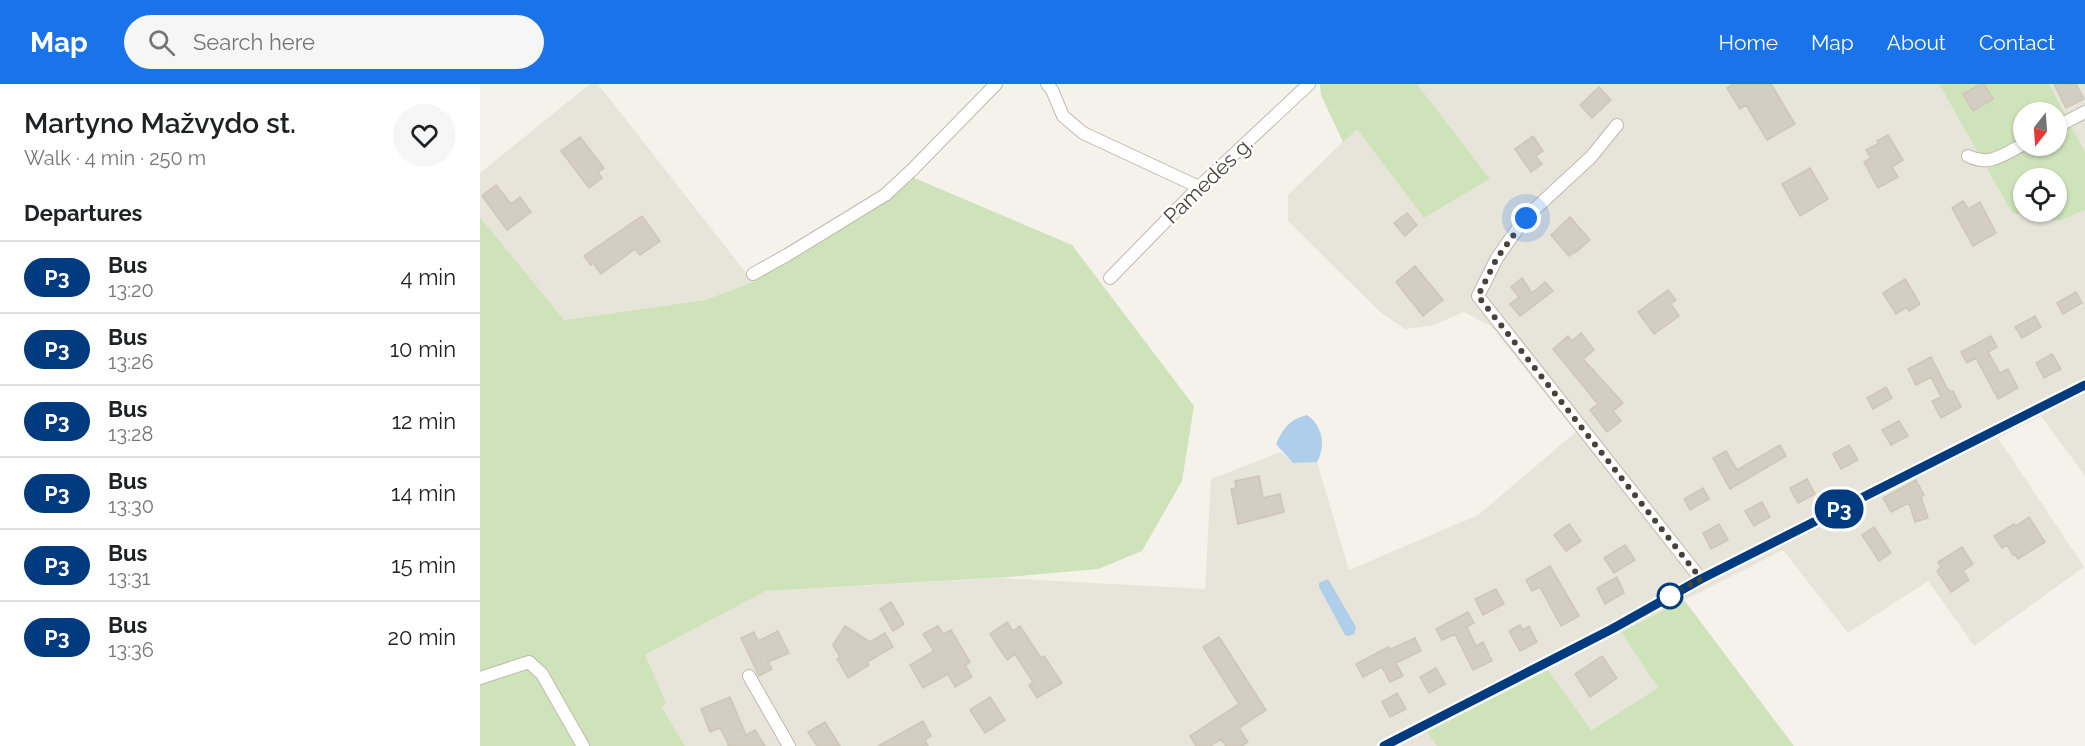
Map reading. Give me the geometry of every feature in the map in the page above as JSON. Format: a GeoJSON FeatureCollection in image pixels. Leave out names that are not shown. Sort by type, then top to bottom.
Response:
{"type":"FeatureCollection","features":[{"type":"Feature","properties":{"kind":"street"},"geometry":{"type":"LineString","coordinates":[[753,273],[787,255],[885,195],[996,84]]}},
{"type":"Feature","properties":{"kind":"street"},"geometry":{"type":"LineString","coordinates":[[1047,84],[1063,116],[1083,133],[1199,187]]}},
{"type":"Feature","properties":{"kind":"street","name":"Pamedės g."},"geometry":{"type":"LineString","coordinates":[[1110,278],[1199,187],[1309,84]]}},
{"type":"Feature","properties":{"kind":"street"},"geometry":{"type":"LineString","coordinates":[[2067,121],[2085,112]]}},
{"type":"Feature","properties":{"kind":"street"},"geometry":{"type":"LineString","coordinates":[[1617,125],[1591,157],[1526,218],[1497,258],[1478,296],[1701,579]]}},
{"type":"Feature","properties":{"kind":"street"},"geometry":{"type":"LineString","coordinates":[[1968,156],[1978,162],[1989,161],[2013,149]]}},
{"type":"Feature","properties":{"kind":"street"},"geometry":{"type":"LineString","coordinates":[[1384,746],[1612,629],[1701,579],[2085,385]]}},
{"type":"Feature","properties":{"kind":"street"},"geometry":{"type":"LineString","coordinates":[[480,678],[529,662],[542,674],[583,746]]}},
{"type":"Feature","properties":{"kind":"street"},"geometry":{"type":"LineString","coordinates":[[749,676],[789,746]]}},
{"type":"Feature","properties":{"kind":"shaded area"},"geometry":{"type":"Polygon","coordinates":[[[590,84],[598,84],[753,282],[705,300],[563,320],[480,217],[480,173],[590,84]]]}},
{"type":"Feature","properties":{"kind":"shaded area"},"geometry":{"type":"Polygon","coordinates":[[[1417,84],[1939,84],[2013,213],[2013,222],[2067,222],[2067,218],[2085,210],[2085,476],[2041,416],[1998,438],[2084,567],[1974,646],[1928,581],[1848,633],[1783,550],[1621,632],[1658,688],[1590,730],[1548,670],[1428,732],[1437,746],[685,746],[662,708],[645,655],[766,591],[1001,578],[1205,589],[1211,479],[1281,452],[1293,463],[1317,462],[1349,570],[1478,515],[1576,432],[1491,326],[1464,312],[1431,326],[1405,329],[1380,312],[1288,221],[1288,195],[1357,128],[1424,218],[1490,179],[1417,84]]]}},
{"type":"Feature","properties":{"kind":"shaded area"},"geometry":{"type":"Polygon","coordinates":[[[2049,84],[2085,84],[2085,152],[2067,118],[2067,102],[2059,102],[2049,84]]]}},
{"type":"Feature","properties":{"kind":"green space"},"geometry":{"type":"Polygon","coordinates":[[[1320,84],[1417,84],[1490,179],[1424,218],[1357,129],[1343,142],[1321,95],[1320,84]]]}},
{"type":"Feature","properties":{"kind":"green space"},"geometry":{"type":"Polygon","coordinates":[[[1939,84],[2049,84],[2059,102],[2013,102],[2013,156],[2067,156],[2067,118],[2085,152],[2085,210],[2067,218],[2067,168],[2013,168],[2013,213],[1939,84]]]}},
{"type":"Feature","properties":{"kind":"green space"},"geometry":{"type":"Polygon","coordinates":[[[912,177],[1072,245],[1194,406],[1182,481],[1142,551],[1098,569],[1009,577],[766,591],[645,655],[666,703],[662,708],[685,746],[480,746],[480,217],[564,320],[705,300],[753,282],[912,177]]]}},
{"type":"Feature","properties":{"kind":"green space"},"geometry":{"type":"Polygon","coordinates":[[[1684,600],[1794,746],[1437,746],[1427,732],[1548,670],[1591,730],[1658,688],[1621,632],[1684,600]]]}},
{"type":"Feature","properties":{"kind":"water"},"geometry":{"type":"Polygon","coordinates":[[[1307,415],[1320,430],[1322,443],[1320,456],[1317,462],[1293,463],[1276,444],[1288,425],[1307,415]]]}},
{"type":"Feature","properties":{"kind":"water"},"geometry":{"type":"Polygon","coordinates":[[[1328,579],[1356,627],[1354,634],[1345,635],[1319,587],[1319,583],[1328,579]]]}},
{"type":"Feature","properties":{"kind":"building"},"geometry":{"type":"Polygon","coordinates":[[[1733,84],[1771,84],[1795,124],[1767,140],[1746,105],[1740,109],[1727,88],[1733,84]]]}},
{"type":"Feature","properties":{"kind":"building"},"geometry":{"type":"Polygon","coordinates":[[[1984,84],[1993,99],[1973,111],[1963,94],[1984,84]]]}},
{"type":"Feature","properties":{"kind":"building"},"geometry":{"type":"Polygon","coordinates":[[[2054,84],[2076,84],[2084,99],[2067,108],[2067,102],[2063,102],[2054,84]]]}},
{"type":"Feature","properties":{"kind":"building"},"geometry":{"type":"Polygon","coordinates":[[[1599,87],[1611,100],[1592,118],[1580,105],[1599,87]]]}},
{"type":"Feature","properties":{"kind":"building"},"geometry":{"type":"Polygon","coordinates":[[[1888,135],[1903,160],[1892,167],[1898,177],[1878,188],[1864,162],[1871,158],[1866,150],[1888,135]]]}},
{"type":"Feature","properties":{"kind":"building"},"geometry":{"type":"Polygon","coordinates":[[[1533,136],[1543,151],[1536,156],[1542,164],[1531,172],[1515,149],[1533,136]]]}},
{"type":"Feature","properties":{"kind":"building"},"geometry":{"type":"Polygon","coordinates":[[[580,137],[604,168],[598,172],[602,178],[589,188],[561,151],[580,137]]]}},
{"type":"Feature","properties":{"kind":"building"},"geometry":{"type":"Polygon","coordinates":[[[1810,168],[1828,199],[1800,216],[1782,184],[1810,168]]]}},
{"type":"Feature","properties":{"kind":"building"},"geometry":{"type":"Polygon","coordinates":[[[496,185],[511,204],[520,197],[531,212],[507,230],[482,196],[496,185]]]}},
{"type":"Feature","properties":{"kind":"building"},"geometry":{"type":"Polygon","coordinates":[[[1963,201],[1968,209],[1980,202],[1996,233],[1973,246],[1952,208],[1963,201]]]}},
{"type":"Feature","properties":{"kind":"building"},"geometry":{"type":"Polygon","coordinates":[[[1407,213],[1417,225],[1405,236],[1394,223],[1407,213]]]}},
{"type":"Feature","properties":{"kind":"building"},"geometry":{"type":"Polygon","coordinates":[[[642,216],[660,241],[640,255],[635,249],[601,274],[584,256],[642,216]]]}},
{"type":"Feature","properties":{"kind":"building"},"geometry":{"type":"Polygon","coordinates":[[[1570,217],[1590,240],[1569,256],[1551,235],[1570,217]]]}},
{"type":"Feature","properties":{"kind":"building"},"geometry":{"type":"Polygon","coordinates":[[[1415,266],[1443,300],[1423,316],[1396,282],[1415,266]]]}},
{"type":"Feature","properties":{"kind":"building"},"geometry":{"type":"Polygon","coordinates":[[[1522,278],[1532,293],[1545,282],[1553,291],[1520,316],[1510,304],[1519,297],[1511,287],[1522,278]]]}},
{"type":"Feature","properties":{"kind":"building"},"geometry":{"type":"Polygon","coordinates":[[[1905,279],[1920,304],[1909,311],[1907,307],[1896,314],[1883,293],[1905,279]]]}},
{"type":"Feature","properties":{"kind":"building"},"geometry":{"type":"Polygon","coordinates":[[[1668,290],[1676,300],[1671,304],[1679,316],[1654,334],[1638,312],[1668,290]]]}},
{"type":"Feature","properties":{"kind":"building"},"geometry":{"type":"Polygon","coordinates":[[[2076,292],[2082,303],[2063,314],[2057,303],[2076,292]]]}},
{"type":"Feature","properties":{"kind":"building"},"geometry":{"type":"Polygon","coordinates":[[[2035,316],[2041,327],[2022,338],[2015,327],[2035,316]]]}},
{"type":"Feature","properties":{"kind":"building"},"geometry":{"type":"Polygon","coordinates":[[[1581,333],[1594,350],[1583,359],[1623,403],[1613,411],[1621,421],[1607,432],[1590,410],[1598,404],[1553,349],[1568,336],[1572,341],[1581,333]]]}},
{"type":"Feature","properties":{"kind":"building"},"geometry":{"type":"Polygon","coordinates":[[[1991,336],[1997,347],[1988,352],[2000,373],[2008,369],[2018,388],[1998,399],[1976,358],[1967,363],[1961,352],[1991,336]]]}},
{"type":"Feature","properties":{"kind":"building"},"geometry":{"type":"Polygon","coordinates":[[[2052,354],[2061,369],[2044,378],[2036,363],[2052,354]]]}},
{"type":"Feature","properties":{"kind":"building"},"geometry":{"type":"Polygon","coordinates":[[[1931,357],[1947,388],[1953,391],[1961,407],[1941,418],[1932,401],[1941,397],[1931,377],[1916,385],[1908,369],[1931,357]]]}},
{"type":"Feature","properties":{"kind":"building"},"geometry":{"type":"Polygon","coordinates":[[[1886,387],[1892,398],[1873,409],[1867,398],[1886,387]]]}},
{"type":"Feature","properties":{"kind":"building"},"geometry":{"type":"Polygon","coordinates":[[[1899,421],[1908,436],[1891,445],[1882,430],[1899,421]]]}},
{"type":"Feature","properties":{"kind":"building"},"geometry":{"type":"Polygon","coordinates":[[[1780,445],[1786,456],[1730,489],[1713,458],[1726,451],[1737,470],[1780,445]]]}},
{"type":"Feature","properties":{"kind":"building"},"geometry":{"type":"Polygon","coordinates":[[[1849,445],[1858,460],[1841,469],[1833,454],[1849,445]]]}},
{"type":"Feature","properties":{"kind":"building"},"geometry":{"type":"Polygon","coordinates":[[[1259,476],[1263,498],[1280,494],[1284,512],[1238,524],[1231,489],[1236,488],[1235,481],[1259,476]]]}},
{"type":"Feature","properties":{"kind":"building"},"geometry":{"type":"Polygon","coordinates":[[[1807,479],[1815,494],[1798,503],[1790,488],[1807,479]]]}},
{"type":"Feature","properties":{"kind":"building"},"geometry":{"type":"Polygon","coordinates":[[[1916,480],[1924,495],[1921,497],[1928,518],[1915,522],[1909,503],[1891,512],[1883,498],[1916,480]]]}},
{"type":"Feature","properties":{"kind":"building"},"geometry":{"type":"Polygon","coordinates":[[[1703,488],[1709,499],[1690,510],[1684,499],[1703,488]]]}},
{"type":"Feature","properties":{"kind":"building"},"geometry":{"type":"Polygon","coordinates":[[[1762,502],[1770,517],[1754,526],[1745,511],[1762,502]]]}},
{"type":"Feature","properties":{"kind":"building"},"geometry":{"type":"Polygon","coordinates":[[[2029,517],[2045,542],[2018,559],[2007,545],[2002,548],[1994,536],[2029,517]]]}},
{"type":"Feature","properties":{"kind":"building"},"geometry":{"type":"Polygon","coordinates":[[[1569,524],[1581,541],[1566,551],[1554,535],[1569,524]]]}},
{"type":"Feature","properties":{"kind":"building"},"geometry":{"type":"Polygon","coordinates":[[[1719,524],[1728,540],[1711,549],[1703,533],[1719,524]]]}},
{"type":"Feature","properties":{"kind":"building"},"geometry":{"type":"Polygon","coordinates":[[[1874,527],[1891,553],[1879,561],[1862,535],[1874,527]]]}},
{"type":"Feature","properties":{"kind":"building"},"geometry":{"type":"Polygon","coordinates":[[[1625,545],[1635,560],[1614,573],[1604,558],[1625,545]]]}},
{"type":"Feature","properties":{"kind":"building"},"geometry":{"type":"Polygon","coordinates":[[[1962,547],[1973,564],[1963,571],[1969,580],[1951,592],[1937,571],[1941,567],[1938,562],[1962,547]]]}},
{"type":"Feature","properties":{"kind":"building"},"geometry":{"type":"Polygon","coordinates":[[[1550,566],[1579,616],[1561,626],[1540,587],[1532,591],[1526,580],[1550,566]]]}},
{"type":"Feature","properties":{"kind":"building"},"geometry":{"type":"Polygon","coordinates":[[[1617,577],[1624,593],[1605,604],[1597,588],[1617,577]]]}},
{"type":"Feature","properties":{"kind":"building"},"geometry":{"type":"Polygon","coordinates":[[[1496,589],[1504,604],[1483,615],[1475,599],[1496,589]]]}},
{"type":"Feature","properties":{"kind":"building"},"geometry":{"type":"Polygon","coordinates":[[[891,602],[904,624],[893,631],[880,609],[891,602]]]}},
{"type":"Feature","properties":{"kind":"building"},"geometry":{"type":"Polygon","coordinates":[[[1468,612],[1474,623],[1467,627],[1476,646],[1483,642],[1492,661],[1473,670],[1455,634],[1442,640],[1436,629],[1468,612]]]}},
{"type":"Feature","properties":{"kind":"building"},"geometry":{"type":"Polygon","coordinates":[[[1007,622],[1013,631],[1020,626],[1041,658],[1044,656],[1062,683],[1037,698],[1029,685],[1033,682],[1015,654],[1007,660],[990,634],[1007,622]]]}},
{"type":"Feature","properties":{"kind":"building"},"geometry":{"type":"Polygon","coordinates":[[[1520,625],[1523,630],[1529,626],[1537,642],[1520,651],[1509,631],[1520,625]]]}},
{"type":"Feature","properties":{"kind":"building"},"geometry":{"type":"Polygon","coordinates":[[[845,626],[870,642],[885,633],[893,647],[867,662],[869,665],[848,678],[837,659],[840,657],[833,645],[845,626]]]}},
{"type":"Feature","properties":{"kind":"building"},"geometry":{"type":"Polygon","coordinates":[[[938,626],[943,634],[951,630],[970,662],[965,665],[972,677],[955,687],[948,674],[923,688],[910,665],[934,651],[923,634],[938,626]]]}},
{"type":"Feature","properties":{"kind":"building"},"geometry":{"type":"Polygon","coordinates":[[[778,631],[789,653],[768,662],[772,669],[759,676],[741,638],[754,632],[758,641],[778,631]]]}},
{"type":"Feature","properties":{"kind":"building"},"geometry":{"type":"Polygon","coordinates":[[[1219,637],[1266,710],[1239,728],[1248,742],[1241,746],[1226,746],[1221,739],[1210,746],[1196,746],[1190,736],[1239,704],[1203,647],[1219,637]]]}},
{"type":"Feature","properties":{"kind":"building"},"geometry":{"type":"Polygon","coordinates":[[[1415,638],[1421,651],[1396,663],[1403,676],[1390,682],[1382,667],[1363,677],[1356,664],[1388,647],[1389,650],[1415,638]]]}},
{"type":"Feature","properties":{"kind":"building"},"geometry":{"type":"Polygon","coordinates":[[[1602,656],[1617,678],[1590,697],[1575,674],[1602,656]]]}},
{"type":"Feature","properties":{"kind":"building"},"geometry":{"type":"Polygon","coordinates":[[[1436,668],[1445,684],[1429,693],[1420,677],[1436,668]]]}},
{"type":"Feature","properties":{"kind":"building"},"geometry":{"type":"Polygon","coordinates":[[[1397,693],[1406,709],[1390,717],[1382,702],[1397,693]]]}},
{"type":"Feature","properties":{"kind":"building"},"geometry":{"type":"Polygon","coordinates":[[[730,697],[746,735],[755,730],[765,746],[727,746],[729,745],[720,728],[710,732],[701,709],[730,697]]]}},
{"type":"Feature","properties":{"kind":"building"},"geometry":{"type":"Polygon","coordinates":[[[990,697],[1005,720],[985,733],[970,710],[990,697]]]}},
{"type":"Feature","properties":{"kind":"building"},"geometry":{"type":"Polygon","coordinates":[[[923,721],[931,736],[925,740],[928,746],[878,746],[923,721]]]}},
{"type":"Feature","properties":{"kind":"building"},"geometry":{"type":"Polygon","coordinates":[[[825,722],[840,746],[817,746],[808,732],[825,722]]]}},
{"type":"Feature","properties":{"kind":"bus line","name":"P3"},"geometry":{"type":"LineString","coordinates":[[1384,746],[1612,629],[1701,579],[2085,385]]}},
{"type":"Feature","properties":{"kind":"route"},"geometry":{"type":"LineString","coordinates":[[1526,218],[1497,258],[1478,296],[1701,579],[1666,598],[1670,596]]}}]}
